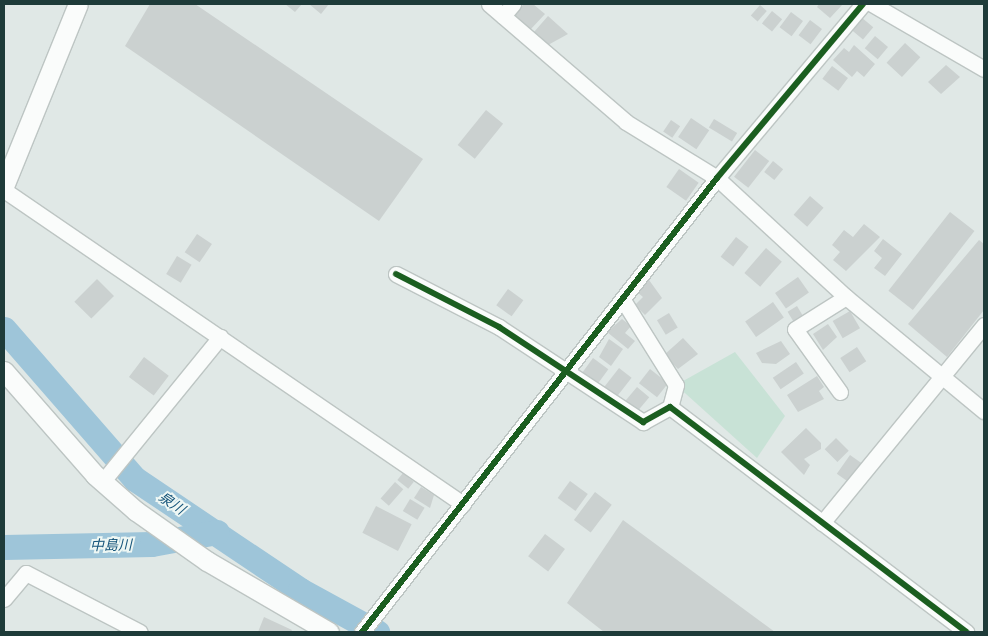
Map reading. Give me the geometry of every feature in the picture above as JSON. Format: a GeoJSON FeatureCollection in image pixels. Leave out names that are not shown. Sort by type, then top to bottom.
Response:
{"type":"FeatureCollection","features":[{"type":"Feature","properties":{"kind":"street"},"geometry":{"type":"LineString","coordinates":[[78,4],[4,188],[463,504]]}},
{"type":"Feature","properties":{"kind":"street"},"geometry":{"type":"LineString","coordinates":[[489,4],[626,122],[717,178],[846,298],[984,411]]}},
{"type":"Feature","properties":{"kind":"street"},"geometry":{"type":"LineString","coordinates":[[503,16],[513,4]]}},
{"type":"Feature","properties":{"kind":"street"},"geometry":{"type":"LineString","coordinates":[[362,632],[717,178],[863,4]]}},
{"type":"Feature","properties":{"kind":"street"},"geometry":{"type":"LineString","coordinates":[[872,4],[984,69]]}},
{"type":"Feature","properties":{"kind":"street"},"geometry":{"type":"LineString","coordinates":[[396,274],[499,327],[565,374],[642,422],[670,407],[676,385],[623,300]]}},
{"type":"Feature","properties":{"kind":"street"},"geometry":{"type":"LineString","coordinates":[[840,392],[795,329],[846,298]]}},
{"type":"Feature","properties":{"kind":"street"},"geometry":{"type":"LineString","coordinates":[[822,523],[984,326]]}},
{"type":"Feature","properties":{"kind":"street"},"geometry":{"type":"LineString","coordinates":[[103,481],[220,337]]}},
{"type":"Feature","properties":{"kind":"street"},"geometry":{"type":"LineString","coordinates":[[4,371],[103,481],[166,535],[329,632]]}},
{"type":"Feature","properties":{"kind":"street"},"geometry":{"type":"LineString","coordinates":[[670,407],[966,632]]}},
{"type":"Feature","properties":{"kind":"street"},"geometry":{"type":"LineString","coordinates":[[4,599],[26,573],[140,632]]}},
{"type":"Feature","properties":{"kind":"green space"},"geometry":{"type":"Polygon","coordinates":[[[735,352],[785,416],[757,458],[676,385],[735,352]]]}},
{"type":"Feature","properties":{"kind":"building"},"geometry":{"type":"Polygon","coordinates":[[[150,4],[195,4],[423,159],[379,221],[125,46],[150,4]]]}},
{"type":"Feature","properties":{"kind":"building"},"geometry":{"type":"Polygon","coordinates":[[[285,4],[302,4],[295,12],[285,4]]]}},
{"type":"Feature","properties":{"kind":"building"},"geometry":{"type":"Polygon","coordinates":[[[309,4],[329,4],[321,14],[309,4]]]}},
{"type":"Feature","properties":{"kind":"building"},"geometry":{"type":"Polygon","coordinates":[[[524,4],[533,4],[545,14],[530,30],[513,16],[524,4]]]}},
{"type":"Feature","properties":{"kind":"building"},"geometry":{"type":"Polygon","coordinates":[[[819,4],[843,4],[830,18],[817,7],[819,4]]]}},
{"type":"Feature","properties":{"kind":"building"},"geometry":{"type":"Polygon","coordinates":[[[760,5],[767,11],[758,21],[751,16],[760,5]]]}},
{"type":"Feature","properties":{"kind":"building"},"geometry":{"type":"Polygon","coordinates":[[[772,11],[782,19],[772,32],[762,23],[772,11]]]}},
{"type":"Feature","properties":{"kind":"building"},"geometry":{"type":"Polygon","coordinates":[[[791,12],[803,21],[792,36],[780,27],[791,12]]]}},
{"type":"Feature","properties":{"kind":"building"},"geometry":{"type":"Polygon","coordinates":[[[548,16],[568,34],[548,45],[534,32],[548,16]]]}},
{"type":"Feature","properties":{"kind":"building"},"geometry":{"type":"Polygon","coordinates":[[[861,17],[873,27],[863,40],[851,29],[861,17]]]}},
{"type":"Feature","properties":{"kind":"building"},"geometry":{"type":"Polygon","coordinates":[[[810,20],[822,29],[811,44],[799,35],[810,20]]]}},
{"type":"Feature","properties":{"kind":"building"},"geometry":{"type":"Polygon","coordinates":[[[875,36],[888,47],[878,59],[865,48],[875,36]]]}},
{"type":"Feature","properties":{"kind":"building"},"geometry":{"type":"Polygon","coordinates":[[[905,43],[920,57],[902,77],[887,63],[905,43]]]}},
{"type":"Feature","properties":{"kind":"building"},"geometry":{"type":"Polygon","coordinates":[[[854,45],[875,64],[864,77],[857,71],[852,77],[833,60],[844,48],[849,52],[854,45]]]}},
{"type":"Feature","properties":{"kind":"building"},"geometry":{"type":"Polygon","coordinates":[[[946,65],[960,77],[941,94],[928,82],[946,65]]]}},
{"type":"Feature","properties":{"kind":"building"},"geometry":{"type":"Polygon","coordinates":[[[832,66],[848,78],[838,91],[822,79],[832,66]]]}},
{"type":"Feature","properties":{"kind":"building"},"geometry":{"type":"Polygon","coordinates":[[[486,110],[503,124],[475,159],[458,145],[486,110]]]}},
{"type":"Feature","properties":{"kind":"building"},"geometry":{"type":"Polygon","coordinates":[[[691,118],[709,130],[696,149],[678,137],[691,118]]]}},
{"type":"Feature","properties":{"kind":"building"},"geometry":{"type":"Polygon","coordinates":[[[714,119],[737,133],[732,141],[709,128],[714,119]]]}},
{"type":"Feature","properties":{"kind":"building"},"geometry":{"type":"Polygon","coordinates":[[[671,120],[680,126],[672,138],[663,132],[671,120]]]}},
{"type":"Feature","properties":{"kind":"building"},"geometry":{"type":"Polygon","coordinates":[[[755,150],[769,161],[748,188],[734,177],[755,150]]]}},
{"type":"Feature","properties":{"kind":"building"},"geometry":{"type":"Polygon","coordinates":[[[773,161],[783,169],[774,180],[764,172],[773,161]]]}},
{"type":"Feature","properties":{"kind":"building"},"geometry":{"type":"Polygon","coordinates":[[[679,169],[699,183],[686,201],[666,187],[679,169]]]}},
{"type":"Feature","properties":{"kind":"building"},"geometry":{"type":"Polygon","coordinates":[[[810,196],[824,208],[807,227],[794,215],[810,196]]]}},
{"type":"Feature","properties":{"kind":"building"},"geometry":{"type":"Polygon","coordinates":[[[950,212],[974,231],[913,310],[888,291],[950,212]]]}},
{"type":"Feature","properties":{"kind":"building"},"geometry":{"type":"Polygon","coordinates":[[[864,224],[880,237],[846,271],[833,260],[840,252],[832,245],[844,230],[853,237],[864,224]]]}},
{"type":"Feature","properties":{"kind":"building"},"geometry":{"type":"Polygon","coordinates":[[[197,234],[212,244],[200,262],[185,252],[197,234]]]}},
{"type":"Feature","properties":{"kind":"building"},"geometry":{"type":"Polygon","coordinates":[[[736,237],[749,247],[733,267],[721,257],[736,237]]]}},
{"type":"Feature","properties":{"kind":"building"},"geometry":{"type":"Polygon","coordinates":[[[883,239],[902,254],[885,276],[874,268],[882,258],[874,251],[883,239]]]}},
{"type":"Feature","properties":{"kind":"building"},"geometry":{"type":"Polygon","coordinates":[[[979,240],[984,244],[984,310],[947,357],[908,324],[979,240]]]}},
{"type":"Feature","properties":{"kind":"building"},"geometry":{"type":"Polygon","coordinates":[[[766,248],[782,262],[760,287],[744,273],[766,248]]]}},
{"type":"Feature","properties":{"kind":"building"},"geometry":{"type":"Polygon","coordinates":[[[177,256],[192,265],[181,283],[166,274],[177,256]]]}},
{"type":"Feature","properties":{"kind":"building"},"geometry":{"type":"Polygon","coordinates":[[[798,277],[809,293],[786,309],[775,293],[798,277]]]}},
{"type":"Feature","properties":{"kind":"building"},"geometry":{"type":"Polygon","coordinates":[[[97,279],[114,296],[91,319],[74,302],[97,279]]]}},
{"type":"Feature","properties":{"kind":"building"},"geometry":{"type":"Polygon","coordinates":[[[649,280],[662,298],[645,315],[635,305],[643,297],[637,292],[649,280]]]}},
{"type":"Feature","properties":{"kind":"building"},"geometry":{"type":"Polygon","coordinates":[[[508,289],[523,300],[512,316],[496,305],[508,289]]]}},
{"type":"Feature","properties":{"kind":"building"},"geometry":{"type":"Polygon","coordinates":[[[773,302],[784,318],[756,337],[745,322],[773,302]]]}},
{"type":"Feature","properties":{"kind":"building"},"geometry":{"type":"Polygon","coordinates":[[[797,306],[803,316],[794,322],[788,312],[797,306]]]}},
{"type":"Feature","properties":{"kind":"building"},"geometry":{"type":"Polygon","coordinates":[[[850,311],[860,328],[843,338],[833,321],[850,311]]]}},
{"type":"Feature","properties":{"kind":"building"},"geometry":{"type":"Polygon","coordinates":[[[669,313],[678,328],[666,335],[657,320],[669,313]]]}},
{"type":"Feature","properties":{"kind":"building"},"geometry":{"type":"Polygon","coordinates":[[[622,319],[631,326],[625,333],[635,341],[628,349],[607,332],[622,319]]]}},
{"type":"Feature","properties":{"kind":"building"},"geometry":{"type":"Polygon","coordinates":[[[828,324],[837,337],[823,350],[813,334],[828,324]]]}},
{"type":"Feature","properties":{"kind":"building"},"geometry":{"type":"Polygon","coordinates":[[[683,338],[698,354],[678,369],[664,355],[683,338]]]}},
{"type":"Feature","properties":{"kind":"building"},"geometry":{"type":"Polygon","coordinates":[[[609,339],[623,349],[611,366],[599,357],[609,339]]]}},
{"type":"Feature","properties":{"kind":"building"},"geometry":{"type":"Polygon","coordinates":[[[781,341],[790,354],[776,364],[762,363],[756,353],[781,341]]]}},
{"type":"Feature","properties":{"kind":"building"},"geometry":{"type":"Polygon","coordinates":[[[857,347],[866,361],[849,372],[840,358],[857,347]]]}},
{"type":"Feature","properties":{"kind":"building"},"geometry":{"type":"Polygon","coordinates":[[[144,357],[169,376],[154,396],[129,377],[144,357]]]}},
{"type":"Feature","properties":{"kind":"building"},"geometry":{"type":"Polygon","coordinates":[[[593,358],[608,369],[597,385],[582,373],[593,358]]]}},
{"type":"Feature","properties":{"kind":"building"},"geometry":{"type":"Polygon","coordinates":[[[796,362],[804,374],[781,389],[773,378],[796,362]]]}},
{"type":"Feature","properties":{"kind":"building"},"geometry":{"type":"Polygon","coordinates":[[[619,368],[632,378],[616,398],[603,388],[619,368]]]}},
{"type":"Feature","properties":{"kind":"building"},"geometry":{"type":"Polygon","coordinates":[[[650,369],[668,383],[657,397],[639,383],[650,369]]]}},
{"type":"Feature","properties":{"kind":"building"},"geometry":{"type":"Polygon","coordinates":[[[817,376],[824,387],[819,391],[824,399],[798,412],[787,395],[817,376]]]}},
{"type":"Feature","properties":{"kind":"building"},"geometry":{"type":"Polygon","coordinates":[[[637,387],[649,397],[637,412],[625,402],[637,387]]]}},
{"type":"Feature","properties":{"kind":"building"},"geometry":{"type":"Polygon","coordinates":[[[806,428],[821,443],[821,449],[804,459],[810,465],[804,475],[781,452],[806,428]]]}},
{"type":"Feature","properties":{"kind":"building"},"geometry":{"type":"Polygon","coordinates":[[[836,438],[849,451],[837,462],[825,449],[836,438]]]}},
{"type":"Feature","properties":{"kind":"building"},"geometry":{"type":"Polygon","coordinates":[[[850,455],[863,464],[850,483],[837,474],[850,455]]]}},
{"type":"Feature","properties":{"kind":"building"},"geometry":{"type":"Polygon","coordinates":[[[403,473],[414,482],[408,489],[397,480],[403,473]]]}},
{"type":"Feature","properties":{"kind":"building"},"geometry":{"type":"Polygon","coordinates":[[[570,481],[588,494],[575,511],[558,498],[570,481]]]}},
{"type":"Feature","properties":{"kind":"building"},"geometry":{"type":"Polygon","coordinates":[[[395,482],[403,489],[389,506],[381,499],[395,482]]]}},
{"type":"Feature","properties":{"kind":"building"},"geometry":{"type":"Polygon","coordinates":[[[421,487],[434,495],[430,508],[414,498],[421,487]]]}},
{"type":"Feature","properties":{"kind":"building"},"geometry":{"type":"Polygon","coordinates":[[[595,492],[612,505],[591,533],[574,520],[595,492]]]}},
{"type":"Feature","properties":{"kind":"building"},"geometry":{"type":"Polygon","coordinates":[[[410,499],[425,508],[417,520],[403,511],[410,499]]]}},
{"type":"Feature","properties":{"kind":"building"},"geometry":{"type":"Polygon","coordinates":[[[376,506],[412,524],[398,551],[362,533],[376,506]]]}},
{"type":"Feature","properties":{"kind":"building"},"geometry":{"type":"Polygon","coordinates":[[[623,520],[775,632],[604,632],[567,603],[623,520]]]}},
{"type":"Feature","properties":{"kind":"building"},"geometry":{"type":"Polygon","coordinates":[[[545,534],[565,549],[548,571],[528,556],[545,534]]]}},
{"type":"Feature","properties":{"kind":"building"},"geometry":{"type":"Polygon","coordinates":[[[264,617],[292,630],[291,632],[258,632],[264,617]]]}},
{"type":"Feature","properties":{"kind":"waterway","name":"泉川"},"geometry":{"type":"LineString","coordinates":[[4,329],[135,479],[300,590],[377,632]]}},
{"type":"Feature","properties":{"kind":"waterway","name":"中島川"},"geometry":{"type":"LineString","coordinates":[[4,547],[152,544],[217,532]]}},
{"type":"Feature","properties":{"kind":"cycle path"},"geometry":{"type":"LineString","coordinates":[[362,632],[717,178],[863,4]]}},
{"type":"Feature","properties":{"kind":"cycle path"},"geometry":{"type":"LineString","coordinates":[[396,274],[499,327],[643,422],[670,407],[966,632]]}}]}
